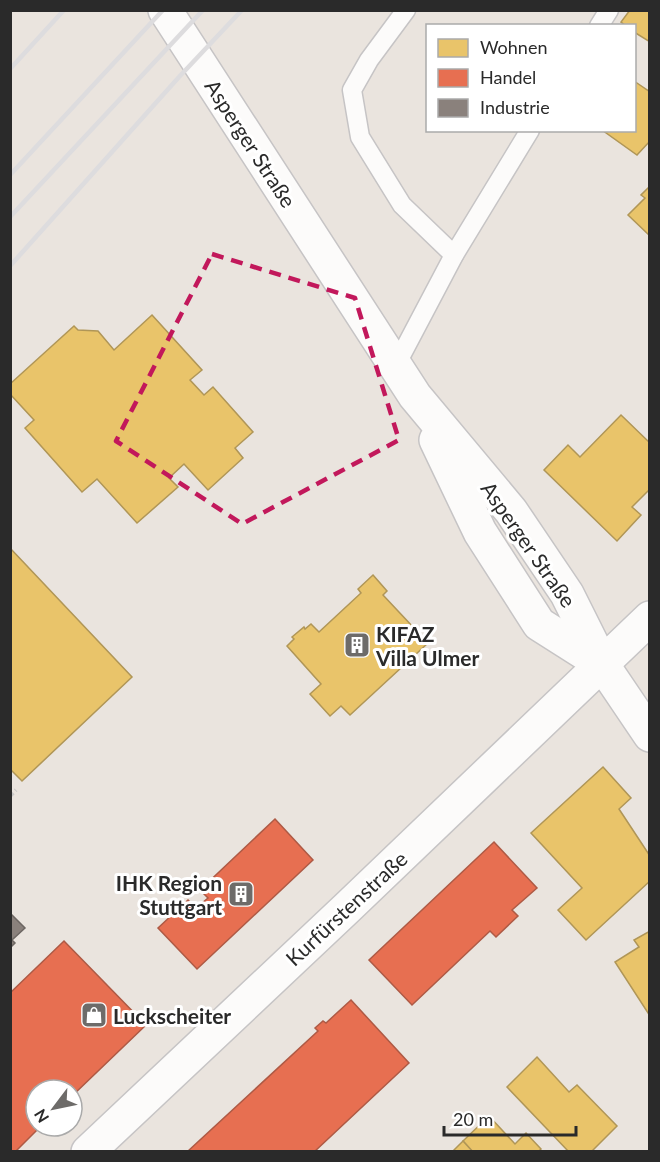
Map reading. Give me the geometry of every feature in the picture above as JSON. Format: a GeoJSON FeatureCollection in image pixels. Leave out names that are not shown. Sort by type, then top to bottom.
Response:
{"type":"FeatureCollection","features":[{"type":"Feature","properties":{"kind":"street","name":"Asperger Straße"},"geometry":{"type":"LineString","coordinates":[[165,10],[395,367],[415,396],[511,511],[567,594],[602,664],[650,735]]}},
{"type":"Feature","properties":{"kind":"street","name":"Kurfürstenstraße"},"geometry":{"type":"LineString","coordinates":[[88,1152],[650,618]]}},
{"type":"Feature","properties":{"kind":"lane"},"geometry":{"type":"LineString","coordinates":[[406,10],[369,60],[352,90],[360,137],[402,206],[454,255]]}},
{"type":"Feature","properties":{"kind":"lane"},"geometry":{"type":"LineString","coordinates":[[600,24],[609,10]]}},
{"type":"Feature","properties":{"kind":"lane"},"geometry":{"type":"LineString","coordinates":[[395,367],[454,255],[529,132]]}},
{"type":"Feature","properties":{"kind":"path"},"geometry":{"type":"LineString","coordinates":[[10,796],[16,790]]}},
{"type":"Feature","properties":{"kind":"highlighted area"},"geometry":{"type":"Polygon","coordinates":[[[212,254],[355,298],[399,440],[242,524],[116,441],[212,254]]]}},
{"type":"Feature","properties":{"kind":"building: Wohnen"},"geometry":{"type":"Polygon","coordinates":[[[630,10],[650,10],[650,42],[636,33],[636,24],[621,22],[630,10]]]}},
{"type":"Feature","properties":{"kind":"building: Wohnen"},"geometry":{"type":"Polygon","coordinates":[[[636,82],[650,92],[650,141],[637,155],[605,132],[636,132],[636,82]]]}},
{"type":"Feature","properties":{"kind":"building: Wohnen"},"geometry":{"type":"Polygon","coordinates":[[[650,186],[650,236],[628,215],[645,198],[641,195],[650,186]]]}},
{"type":"Feature","properties":{"kind":"building: Wohnen"},"geometry":{"type":"Polygon","coordinates":[[[152,315],[202,370],[190,380],[204,395],[213,387],[253,432],[235,448],[243,458],[208,490],[184,464],[169,478],[178,487],[137,523],[97,479],[82,492],[25,428],[34,420],[10,394],[10,384],[74,326],[78,330],[98,331],[114,350],[152,315]]]}},
{"type":"Feature","properties":{"kind":"building: Wohnen"},"geometry":{"type":"Polygon","coordinates":[[[621,415],[650,443],[650,489],[632,507],[641,515],[617,541],[544,470],[568,445],[580,457],[621,415]]]}},
{"type":"Feature","properties":{"kind":"building: Wohnen"},"geometry":{"type":"Polygon","coordinates":[[[10,548],[132,677],[22,781],[10,769],[10,548]]]}},
{"type":"Feature","properties":{"kind":"building: Wohnen","name":"KIFAZ Villa Ulmer"},"geometry":{"type":"Polygon","coordinates":[[[373,575],[387,591],[383,595],[428,643],[350,715],[341,706],[330,716],[310,694],[321,684],[287,646],[294,639],[292,637],[304,627],[305,629],[311,624],[319,632],[361,593],[358,589],[373,575]]]}},
{"type":"Feature","properties":{"kind":"building: Wohnen"},"geometry":{"type":"Polygon","coordinates":[[[603,767],[631,798],[619,809],[650,856],[650,881],[586,940],[558,910],[582,888],[531,833],[603,767]]]}},
{"type":"Feature","properties":{"kind":"building: Wohnen"},"geometry":{"type":"Polygon","coordinates":[[[650,931],[650,1016],[615,962],[639,947],[634,940],[650,931]]]}},
{"type":"Feature","properties":{"kind":"building: Wohnen"},"geometry":{"type":"Polygon","coordinates":[[[537,1057],[569,1092],[577,1085],[617,1126],[591,1152],[569,1152],[507,1087],[537,1057]]]}},
{"type":"Feature","properties":{"kind":"building: Wohnen"},"geometry":{"type":"Polygon","coordinates":[[[489,1116],[515,1144],[526,1133],[541,1149],[538,1152],[473,1152],[463,1141],[489,1116]]]}},
{"type":"Feature","properties":{"kind":"building: Wohnen"},"geometry":{"type":"Polygon","coordinates":[[[463,1141],[473,1152],[452,1152],[463,1141]]]}},
{"type":"Feature","properties":{"kind":"building: Handel","name":"IHK Region Stuttgart"},"geometry":{"type":"Polygon","coordinates":[[[275,819],[313,860],[197,969],[158,928],[188,900],[196,908],[208,898],[200,890],[275,819]]]}},
{"type":"Feature","properties":{"kind":"building: Handel"},"geometry":{"type":"Polygon","coordinates":[[[494,842],[537,888],[512,910],[518,916],[496,937],[490,931],[412,1005],[369,960],[494,842]]]}},
{"type":"Feature","properties":{"kind":"building: Handel"},"geometry":{"type":"Polygon","coordinates":[[[64,941],[146,1025],[84,1084],[84,1078],[24,1078],[24,1138],[29,1138],[15,1152],[10,1152],[10,993],[64,941]]]}},
{"type":"Feature","properties":{"kind":"building: Handel"},"geometry":{"type":"Polygon","coordinates":[[[351,1000],[409,1063],[314,1152],[187,1152],[318,1031],[315,1028],[323,1021],[326,1023],[351,1000]]]}},
{"type":"Feature","properties":{"kind":"building: Industrie"},"geometry":{"type":"Polygon","coordinates":[[[10,913],[25,928],[12,940],[15,943],[10,948],[10,913]]]}},
{"type":"Feature","properties":{"kind":"railway"},"geometry":{"type":"LineString","coordinates":[[10,69],[64,10]]}},
{"type":"Feature","properties":{"kind":"railway"},"geometry":{"type":"LineString","coordinates":[[10,175],[163,10]]}},
{"type":"Feature","properties":{"kind":"railway"},"geometry":{"type":"LineString","coordinates":[[10,217],[203,10]]}},
{"type":"Feature","properties":{"kind":"railway"},"geometry":{"type":"LineString","coordinates":[[10,266],[242,10]]}},
{"type":"Feature","properties":{"kind":"place","name":"KIFAZ Villa Ulmer"},"geometry":{"type":"Point","coordinates":[357,645]}},
{"type":"Feature","properties":{"kind":"place","name":"IHK Region Stuttgart"},"geometry":{"type":"Point","coordinates":[241,894]}},
{"type":"Feature","properties":{"kind":"place","name":"Luckscheiter"},"geometry":{"type":"Point","coordinates":[94,1015]}}]}
